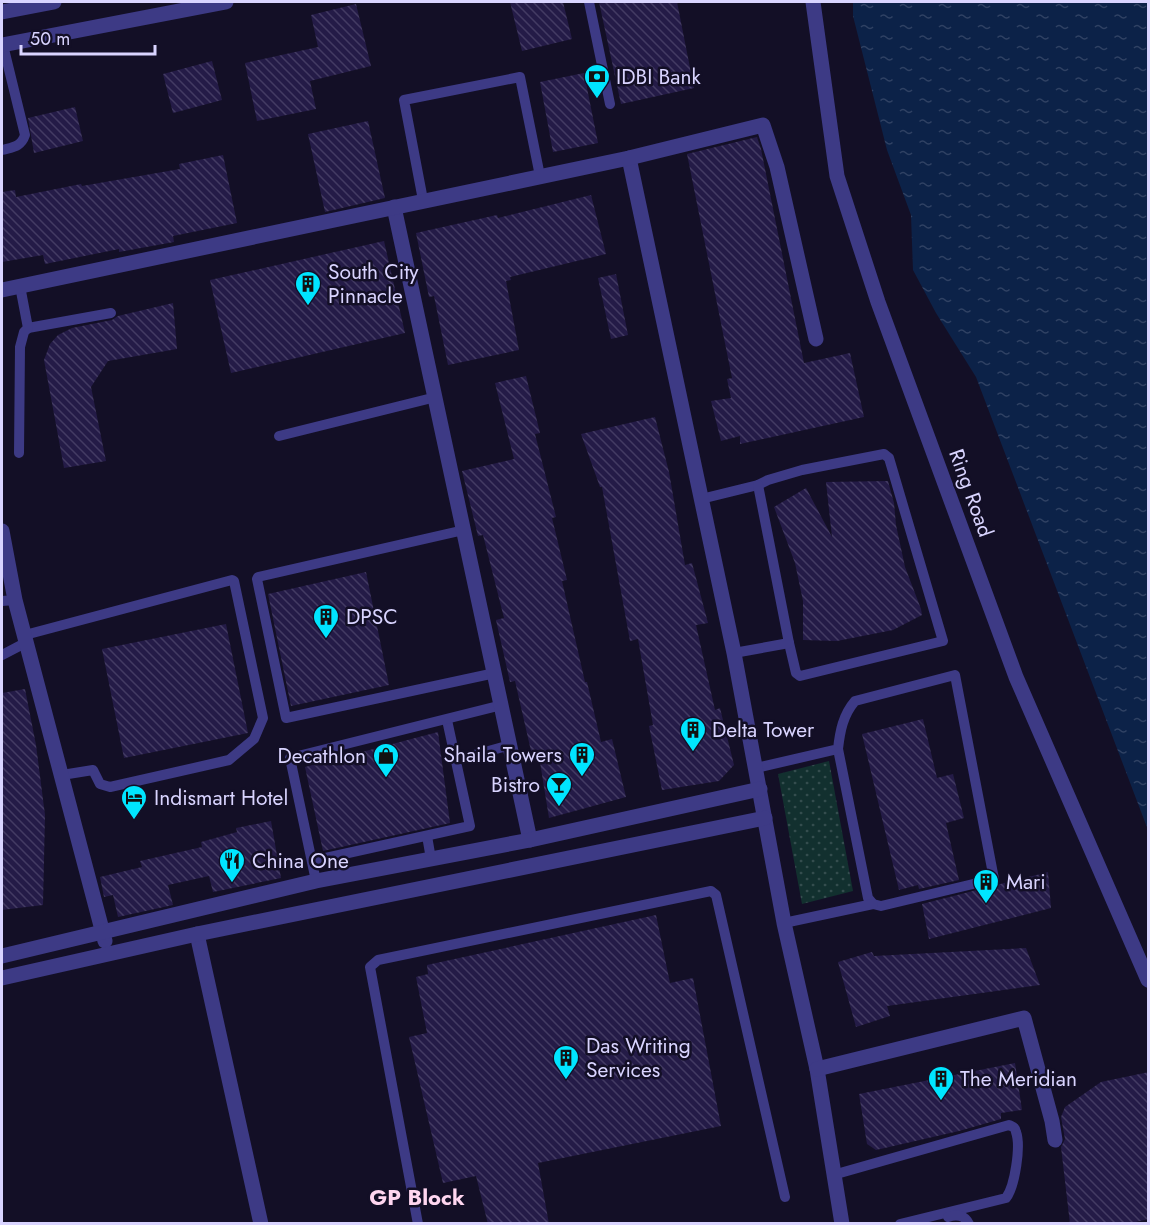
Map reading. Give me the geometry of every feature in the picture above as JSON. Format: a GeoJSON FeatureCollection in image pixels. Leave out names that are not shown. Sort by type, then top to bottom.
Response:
{"type":"FeatureCollection","features":[{"type":"Feature","properties":{"kind":"street"},"geometry":{"type":"LineString","coordinates":[[2,12],[54,2]]}},
{"type":"Feature","properties":{"kind":"street"},"geometry":{"type":"LineString","coordinates":[[2,45],[226,2]]}},
{"type":"Feature","properties":{"kind":"street","name":"Ring Road"},"geometry":{"type":"LineString","coordinates":[[813,2],[837,176],[878,302],[1016,677],[1149,980]]}},
{"type":"Feature","properties":{"kind":"street"},"geometry":{"type":"LineString","coordinates":[[2,290],[628,158],[763,125],[777,167],[816,339]]}},
{"type":"Feature","properties":{"kind":"street"},"geometry":{"type":"LineString","coordinates":[[628,158],[734,653],[784,923],[817,1069],[842,1224]]}},
{"type":"Feature","properties":{"kind":"street"},"geometry":{"type":"LineString","coordinates":[[394,207],[530,840]]}},
{"type":"Feature","properties":{"kind":"street"},"geometry":{"type":"LineString","coordinates":[[2,531],[8,601],[26,639],[108,953]]}},
{"type":"Feature","properties":{"kind":"street"},"geometry":{"type":"LineString","coordinates":[[2,956],[316,881],[530,840],[760,789]]}},
{"type":"Feature","properties":{"kind":"street"},"geometry":{"type":"LineString","coordinates":[[2,978],[197,934],[765,818]]}},
{"type":"Feature","properties":{"kind":"street"},"geometry":{"type":"LineString","coordinates":[[197,934],[261,1224]]}},
{"type":"Feature","properties":{"kind":"street"},"geometry":{"type":"LineString","coordinates":[[817,1069],[1024,1018],[1052,1121],[1054,1140]]}},
{"type":"Feature","properties":{"kind":"lane"},"geometry":{"type":"LineString","coordinates":[[590,2],[610,104]]}},
{"type":"Feature","properties":{"kind":"lane"},"geometry":{"type":"LineString","coordinates":[[2,45],[24,135],[18,146],[2,150]]}},
{"type":"Feature","properties":{"kind":"lane"},"geometry":{"type":"LineString","coordinates":[[423,200],[404,100],[520,77],[540,176]]}},
{"type":"Feature","properties":{"kind":"lane"},"geometry":{"type":"LineString","coordinates":[[20,286],[28,328]]}},
{"type":"Feature","properties":{"kind":"lane"},"geometry":{"type":"LineString","coordinates":[[19,453],[20,347],[24,332],[28,328],[111,313]]}},
{"type":"Feature","properties":{"kind":"lane"},"geometry":{"type":"LineString","coordinates":[[279,436],[435,397]]}},
{"type":"Feature","properties":{"kind":"lane"},"geometry":{"type":"LineString","coordinates":[[701,499],[758,485],[802,470],[887,455],[943,641],[800,676],[796,673],[758,485]]}},
{"type":"Feature","properties":{"kind":"lane"},"geometry":{"type":"LineString","coordinates":[[464,530],[258,577],[286,718],[495,673]]}},
{"type":"Feature","properties":{"kind":"lane"},"geometry":{"type":"LineString","coordinates":[[2,655],[26,639],[234,581],[263,718],[254,739],[229,760],[110,787],[100,784],[93,770],[62,775]]}},
{"type":"Feature","properties":{"kind":"lane"},"geometry":{"type":"LineString","coordinates":[[734,653],[789,643]]}},
{"type":"Feature","properties":{"kind":"lane"},"geometry":{"type":"LineString","coordinates":[[784,923],[873,904],[881,906],[994,879],[956,675],[855,701],[848,709],[840,729],[838,749],[868,898],[873,904]]}},
{"type":"Feature","properties":{"kind":"lane"},"geometry":{"type":"LineString","coordinates":[[316,881],[290,758],[502,705]]}},
{"type":"Feature","properties":{"kind":"lane"},"geometry":{"type":"LineString","coordinates":[[312,861],[470,826],[447,720]]}},
{"type":"Feature","properties":{"kind":"lane"},"geometry":{"type":"LineString","coordinates":[[456,760],[510,745]]}},
{"type":"Feature","properties":{"kind":"lane"},"geometry":{"type":"LineString","coordinates":[[756,768],[838,749]]}},
{"type":"Feature","properties":{"kind":"lane"},"geometry":{"type":"LineString","coordinates":[[427,836],[431,859]]}},
{"type":"Feature","properties":{"kind":"lane"},"geometry":{"type":"LineString","coordinates":[[418,1224],[370,967],[373,963],[378,960],[711,891],[716,895],[785,1197]]}},
{"type":"Feature","properties":{"kind":"lane"},"geometry":{"type":"LineString","coordinates":[[833,1175],[1010,1125],[1014,1128],[1018,1152],[1012,1187],[1006,1198],[900,1224]]}},
{"type":"Feature","properties":{"kind":"lane"},"geometry":{"type":"LineString","coordinates":[[925,1224],[955,1215],[963,1216],[969,1224]]}},
{"type":"Feature","properties":{"kind":"green space"},"geometry":{"type":"Polygon","coordinates":[[[829,761],[853,891],[802,904],[778,774],[829,761]]]}},
{"type":"Feature","properties":{"kind":"water"},"geometry":{"type":"Polygon","coordinates":[[[853,2],[1148,2],[1148,830],[976,377],[936,313],[913,270],[911,215],[887,150],[853,16],[853,2]]]}},
{"type":"Feature","properties":{"kind":"building"},"geometry":{"type":"Polygon","coordinates":[[[510,2],[563,2],[572,39],[522,51],[510,2]]]}},
{"type":"Feature","properties":{"kind":"building"},"geometry":{"type":"Polygon","coordinates":[[[599,2],[677,2],[694,88],[621,104],[599,2]]]}},
{"type":"Feature","properties":{"kind":"building"},"geometry":{"type":"Polygon","coordinates":[[[356,4],[371,66],[310,81],[316,109],[257,121],[245,63],[318,47],[311,15],[356,4]]]}},
{"type":"Feature","properties":{"kind":"building"},"geometry":{"type":"Polygon","coordinates":[[[212,61],[222,100],[173,113],[163,74],[212,61]]]}},
{"type":"Feature","properties":{"kind":"building"},"geometry":{"type":"Polygon","coordinates":[[[584,73],[598,143],[553,152],[540,82],[584,73]]]}},
{"type":"Feature","properties":{"kind":"building"},"geometry":{"type":"Polygon","coordinates":[[[75,107],[83,141],[34,153],[28,118],[75,107]]]}},
{"type":"Feature","properties":{"kind":"building"},"geometry":{"type":"Polygon","coordinates":[[[368,121],[385,198],[325,212],[308,134],[368,121]]]}},
{"type":"Feature","properties":{"kind":"building"},"geometry":{"type":"Polygon","coordinates":[[[757,137],[804,363],[850,353],[864,417],[740,444],[740,436],[721,441],[711,401],[731,398],[727,379],[732,378],[687,154],[757,137]]]}},
{"type":"Feature","properties":{"kind":"building"},"geometry":{"type":"Polygon","coordinates":[[[223,155],[237,223],[173,236],[174,242],[119,252],[119,249],[45,264],[43,255],[2,262],[2,192],[15,190],[16,197],[81,184],[82,186],[180,169],[179,164],[223,155]]]}},
{"type":"Feature","properties":{"kind":"building"},"geometry":{"type":"Polygon","coordinates":[[[591,195],[606,254],[510,277],[511,280],[506,281],[519,350],[448,365],[434,296],[429,297],[416,233],[497,215],[498,218],[591,195]]]}},
{"type":"Feature","properties":{"kind":"building","name":"South City Pinnacle"},"geometry":{"type":"Polygon","coordinates":[[[384,241],[405,333],[231,373],[210,280],[384,241]]]}},
{"type":"Feature","properties":{"kind":"building"},"geometry":{"type":"Polygon","coordinates":[[[616,274],[628,335],[611,339],[598,278],[616,274]]]}},
{"type":"Feature","properties":{"kind":"building"},"geometry":{"type":"Polygon","coordinates":[[[173,303],[177,349],[108,361],[91,387],[106,461],[64,468],[44,360],[50,344],[58,335],[72,328],[112,320],[118,316],[173,303]]]}},
{"type":"Feature","properties":{"kind":"building"},"geometry":{"type":"Polygon","coordinates":[[[526,376],[540,433],[535,434],[556,517],[552,518],[567,580],[562,581],[585,682],[587,682],[601,742],[612,739],[626,797],[549,818],[538,750],[531,751],[515,681],[510,682],[496,620],[504,618],[483,535],[478,536],[462,471],[514,459],[495,383],[526,376]]]}},
{"type":"Feature","properties":{"kind":"building"},"geometry":{"type":"Polygon","coordinates":[[[655,417],[669,472],[685,565],[692,563],[708,623],[696,625],[715,710],[720,708],[734,765],[719,781],[662,790],[649,726],[653,725],[638,639],[630,641],[602,487],[600,487],[581,434],[655,417]]]}},
{"type":"Feature","properties":{"kind":"building"},"geometry":{"type":"Polygon","coordinates":[[[888,481],[905,567],[922,615],[893,630],[837,641],[803,640],[803,601],[795,563],[774,507],[806,488],[832,537],[826,482],[888,481]]]}},
{"type":"Feature","properties":{"kind":"building","name":"DPSC"},"geometry":{"type":"Polygon","coordinates":[[[366,572],[389,685],[291,706],[268,594],[366,572]]]}},
{"type":"Feature","properties":{"kind":"building"},"geometry":{"type":"Polygon","coordinates":[[[226,624],[248,733],[124,758],[102,649],[226,624]]]}},
{"type":"Feature","properties":{"kind":"building"},"geometry":{"type":"Polygon","coordinates":[[[25,689],[36,745],[45,815],[43,905],[2,910],[2,693],[25,689]]]}},
{"type":"Feature","properties":{"kind":"building"},"geometry":{"type":"Polygon","coordinates":[[[923,719],[937,778],[953,774],[964,818],[946,823],[959,880],[919,889],[918,885],[899,890],[862,734],[923,719]]]}},
{"type":"Feature","properties":{"kind":"building"},"geometry":{"type":"Polygon","coordinates":[[[438,732],[450,823],[323,851],[305,767],[438,732]]]}},
{"type":"Feature","properties":{"kind":"building"},"geometry":{"type":"Polygon","coordinates":[[[271,821],[281,878],[213,892],[209,876],[168,885],[173,905],[118,917],[113,895],[104,897],[100,877],[142,867],[140,861],[202,847],[201,842],[237,832],[236,828],[271,821]]]}},
{"type":"Feature","properties":{"kind":"building","name":"Mari"},"geometry":{"type":"Polygon","coordinates":[[[1048,872],[1051,908],[929,939],[922,904],[1048,872]]]}},
{"type":"Feature","properties":{"kind":"building","name":"Das Writing Services"},"geometry":{"type":"Polygon","coordinates":[[[656,915],[670,983],[693,978],[721,1126],[538,1163],[549,1224],[488,1224],[476,1176],[443,1183],[409,1037],[427,1033],[416,977],[428,974],[427,965],[656,915]]]}},
{"type":"Feature","properties":{"kind":"building"},"geometry":{"type":"Polygon","coordinates":[[[1026,948],[1040,985],[887,1006],[890,1016],[856,1027],[838,962],[872,952],[874,956],[1026,948]]]}},
{"type":"Feature","properties":{"kind":"building","name":"The Meridian"},"geometry":{"type":"Polygon","coordinates":[[[1015,1063],[1022,1110],[1001,1113],[1001,1119],[959,1131],[876,1150],[867,1144],[859,1094],[1015,1063]]]}},
{"type":"Feature","properties":{"kind":"building"},"geometry":{"type":"Polygon","coordinates":[[[1149,1072],[1149,1219],[1127,1224],[1070,1224],[1061,1147],[1065,1139],[1061,1117],[1065,1107],[1101,1082],[1149,1072]]]}},
{"type":"Feature","properties":{"kind":"place","name":"IDBI Bank"},"geometry":{"type":"Point","coordinates":[597,100]}},
{"type":"Feature","properties":{"kind":"place","name":"South City Pinnacle"},"geometry":{"type":"Point","coordinates":[308,307]}},
{"type":"Feature","properties":{"kind":"place","name":"DPSC"},"geometry":{"type":"Point","coordinates":[326,640]}},
{"type":"Feature","properties":{"kind":"place","name":"Delta Tower"},"geometry":{"type":"Point","coordinates":[693,753]}},
{"type":"Feature","properties":{"kind":"place","name":"Shaila Towers"},"geometry":{"type":"Point","coordinates":[582,778]}},
{"type":"Feature","properties":{"kind":"place","name":"Decathlon"},"geometry":{"type":"Point","coordinates":[386,779]}},
{"type":"Feature","properties":{"kind":"place","name":"Bistro"},"geometry":{"type":"Point","coordinates":[559,808]}},
{"type":"Feature","properties":{"kind":"place","name":"Indismart Hotel"},"geometry":{"type":"Point","coordinates":[134,821]}},
{"type":"Feature","properties":{"kind":"place","name":"China One"},"geometry":{"type":"Point","coordinates":[232,884]}},
{"type":"Feature","properties":{"kind":"place","name":"Mari"},"geometry":{"type":"Point","coordinates":[986,905]}},
{"type":"Feature","properties":{"kind":"place","name":"Das Writing Services"},"geometry":{"type":"Point","coordinates":[566,1081]}},
{"type":"Feature","properties":{"kind":"place","name":"The Meridian"},"geometry":{"type":"Point","coordinates":[941,1102]}},
{"type":"Feature","properties":{"kind":"district","name":"GP Block"},"geometry":{"type":"Point","coordinates":[417,1197]}}]}
